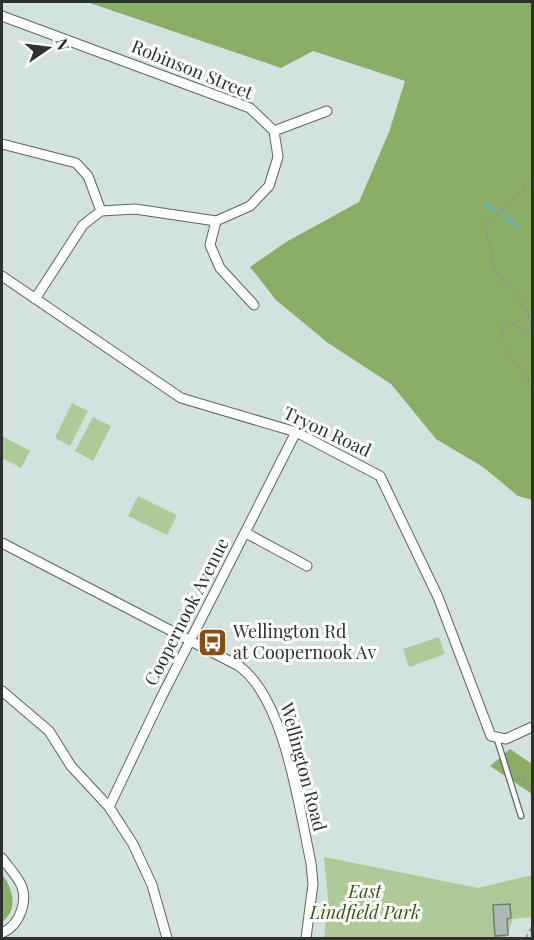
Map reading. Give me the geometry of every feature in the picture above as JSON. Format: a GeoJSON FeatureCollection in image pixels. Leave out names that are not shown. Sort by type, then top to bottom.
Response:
{"type":"FeatureCollection","features":[{"type":"Feature","properties":{"kind":"street","name":"Robinson Street"},"geometry":{"type":"LineString","coordinates":[[2,16],[250,108],[274,131]]}},
{"type":"Feature","properties":{"kind":"street"},"geometry":{"type":"LineString","coordinates":[[35,298],[83,225],[101,211],[135,209],[216,221],[250,206],[270,186],[278,157],[274,131],[327,111]]}},
{"type":"Feature","properties":{"kind":"street"},"geometry":{"type":"LineString","coordinates":[[2,144],[76,163],[88,176],[101,211]]}},
{"type":"Feature","properties":{"kind":"street"},"geometry":{"type":"LineString","coordinates":[[216,221],[210,245],[219,268],[254,305]]}},
{"type":"Feature","properties":{"kind":"street","name":"Tryon Road"},"geometry":{"type":"LineString","coordinates":[[2,276],[181,398],[296,432],[380,476],[438,597],[463,657],[484,724],[491,736],[497,739]]}},
{"type":"Feature","properties":{"kind":"street","name":"Coopernook Avenue"},"geometry":{"type":"LineString","coordinates":[[109,807],[296,432]]}},
{"type":"Feature","properties":{"kind":"street"},"geometry":{"type":"LineString","coordinates":[[246,533],[307,566]]}},
{"type":"Feature","properties":{"kind":"street","name":"Wellington Road"},"geometry":{"type":"LineString","coordinates":[[2,543],[191,640],[247,672],[260,686],[275,714],[311,863],[313,884],[306,939]]}},
{"type":"Feature","properties":{"kind":"street"},"geometry":{"type":"LineString","coordinates":[[2,691],[49,731],[71,766],[109,807],[133,844],[152,885],[167,939]]}},
{"type":"Feature","properties":{"kind":"street"},"geometry":{"type":"LineString","coordinates":[[497,739],[514,737],[532,727]]}},
{"type":"Feature","properties":{"kind":"street"},"geometry":{"type":"LineString","coordinates":[[2,858],[20,882],[24,897],[18,918],[9,930],[2,933]]}},
{"type":"Feature","properties":{"kind":"lane","name":"Tryon Road"},"geometry":{"type":"LineString","coordinates":[[497,739],[521,816]]}},
{"type":"Feature","properties":{"kind":"path"},"geometry":{"type":"LineString","coordinates":[[532,183],[485,224],[495,272],[526,311],[532,326],[532,334],[524,333],[517,325],[504,322],[500,333],[511,358],[520,365],[532,386]]}},
{"type":"Feature","properties":{"kind":"path"},"geometry":{"type":"LineString","coordinates":[[507,772],[532,788]]}},
{"type":"Feature","properties":{"kind":"path"},"geometry":{"type":"LineString","coordinates":[[526,939],[532,926]]}},
{"type":"Feature","properties":{"kind":"green space"},"geometry":{"type":"Polygon","coordinates":[[[87,2],[532,2],[532,500],[518,496],[483,467],[436,439],[391,384],[328,343],[276,300],[250,267],[286,242],[359,202],[389,132],[405,81],[313,51],[281,68],[87,2]]]}},
{"type":"Feature","properties":{"kind":"green space"},"geometry":{"type":"Polygon","coordinates":[[[72,403],[88,411],[70,446],[55,438],[72,403]]]}},
{"type":"Feature","properties":{"kind":"green space"},"geometry":{"type":"Polygon","coordinates":[[[93,417],[111,426],[93,461],[75,451],[93,417]]]}},
{"type":"Feature","properties":{"kind":"green space"},"geometry":{"type":"Polygon","coordinates":[[[2,436],[30,451],[21,468],[2,458],[2,436]]]}},
{"type":"Feature","properties":{"kind":"green space"},"geometry":{"type":"Polygon","coordinates":[[[138,496],[177,515],[167,535],[128,516],[138,496]]]}},
{"type":"Feature","properties":{"kind":"green space"},"geometry":{"type":"Polygon","coordinates":[[[439,637],[445,654],[409,667],[403,649],[439,637]]]}},
{"type":"Feature","properties":{"kind":"green space"},"geometry":{"type":"Polygon","coordinates":[[[510,749],[532,764],[532,794],[490,766],[510,749]]]}},
{"type":"Feature","properties":{"kind":"green space","name":"East Lindfield Park"},"geometry":{"type":"Polygon","coordinates":[[[324,857],[478,888],[532,875],[532,917],[513,919],[506,938],[324,938],[328,899],[324,857]]]}},
{"type":"Feature","properties":{"kind":"green space"},"geometry":{"type":"Polygon","coordinates":[[[2,874],[11,892],[12,905],[11,911],[2,922],[2,874]]]}},
{"type":"Feature","properties":{"kind":"building"},"geometry":{"type":"Polygon","coordinates":[[[510,904],[511,918],[507,919],[508,935],[495,936],[493,905],[510,904]]]}},
{"type":"Feature","properties":{"kind":"waterway"},"geometry":{"type":"LineString","coordinates":[[484,203],[496,211]]}},
{"type":"Feature","properties":{"kind":"waterway"},"geometry":{"type":"LineString","coordinates":[[503,216],[519,227]]}},
{"type":"Feature","properties":{"kind":"place","name":"Wellington Rd at Coopernook Av"},"geometry":{"type":"Point","coordinates":[212,642]}}]}
